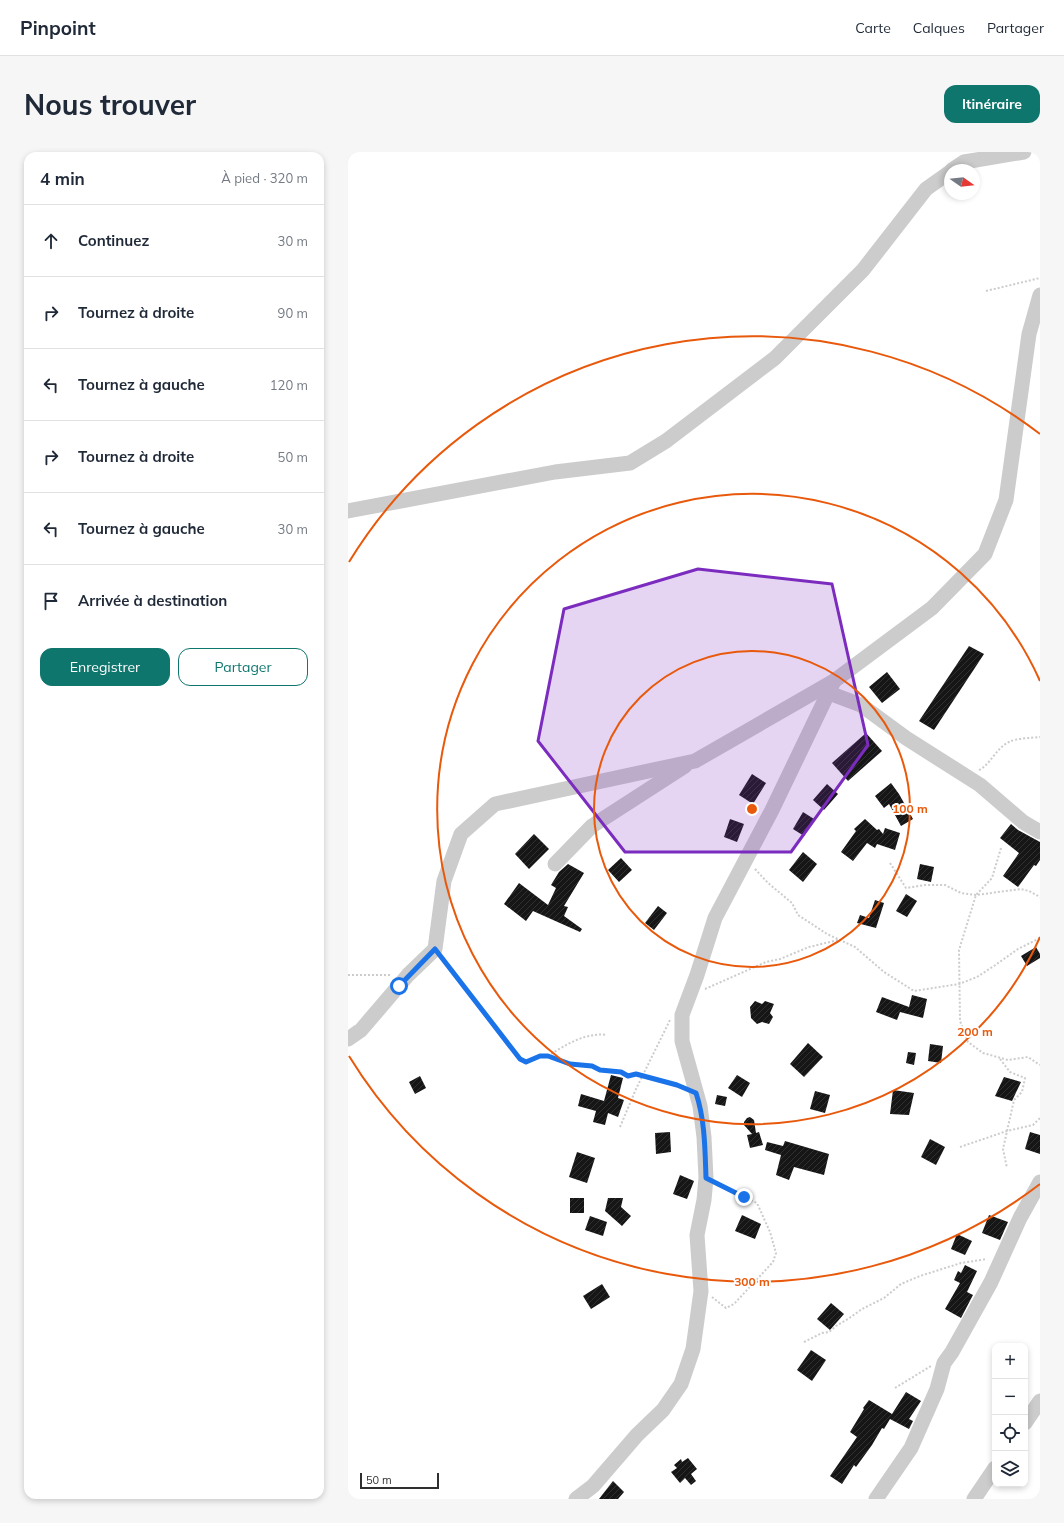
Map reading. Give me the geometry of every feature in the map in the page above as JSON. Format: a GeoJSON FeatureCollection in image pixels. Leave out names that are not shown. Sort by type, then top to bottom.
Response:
{"type":"FeatureCollection","features":[{"type":"Feature","properties":{"kind":"street"},"geometry":{"type":"LineString","coordinates":[[961,164],[964,162],[1024,152]]}},
{"type":"Feature","properties":{"kind":"street"},"geometry":{"type":"LineString","coordinates":[[348,511],[555,472],[630,463],[666,441],[775,358],[863,270],[926,189],[944,176]]}},
{"type":"Feature","properties":{"kind":"street"},"geometry":{"type":"LineString","coordinates":[[555,864],[592,826],[695,760],[831,687],[932,608],[985,554],[1006,500],[1029,334],[1040,295]]}},
{"type":"Feature","properties":{"kind":"street"},"geometry":{"type":"LineString","coordinates":[[831,687],[861,705],[906,738],[980,785],[1023,822],[1040,832]]}},
{"type":"Feature","properties":{"kind":"street"},"geometry":{"type":"LineString","coordinates":[[576,1499],[593,1486],[637,1435],[663,1410],[681,1384],[693,1349],[700,1288],[696,1235],[704,1200],[706,1178],[704,1137],[700,1106],[682,1041],[682,1015],[715,918],[772,810],[831,687]]}},
{"type":"Feature","properties":{"kind":"street"},"geometry":{"type":"LineString","coordinates":[[348,1039],[361,1030],[408,975],[435,949],[444,881],[461,834],[495,804],[695,760]]}},
{"type":"Feature","properties":{"kind":"street"},"geometry":{"type":"LineString","coordinates":[[876,1499],[911,1448],[937,1389],[944,1363],[952,1352],[991,1282],[1020,1218],[1040,1182]]}},
{"type":"Feature","properties":{"kind":"street"},"geometry":{"type":"LineString","coordinates":[[1028,1419],[1040,1401]]}},
{"type":"Feature","properties":{"kind":"street"},"geometry":{"type":"LineString","coordinates":[[974,1499],[992,1472]]}},
{"type":"Feature","properties":{"kind":"path"},"geometry":{"type":"LineString","coordinates":[[986,291],[1040,278]]}},
{"type":"Feature","properties":{"kind":"path"},"geometry":{"type":"LineString","coordinates":[[968,777],[983,768],[998,750],[1010,741],[1040,737]]}},
{"type":"Feature","properties":{"kind":"path"},"geometry":{"type":"LineString","coordinates":[[1001,848],[992,878],[976,894],[959,950],[960,1021],[968,1042],[983,1054],[1008,1060],[1028,1057],[1040,1065]]}},
{"type":"Feature","properties":{"kind":"path"},"geometry":{"type":"LineString","coordinates":[[745,861],[792,903],[798,915],[839,940],[855,947],[884,972],[914,991],[959,984],[977,976],[1018,949],[1040,938]]}},
{"type":"Feature","properties":{"kind":"path"},"geometry":{"type":"LineString","coordinates":[[890,863],[906,888],[925,885],[945,885],[961,893],[976,894],[1021,889],[1029,891],[1040,897]]}},
{"type":"Feature","properties":{"kind":"path"},"geometry":{"type":"LineString","coordinates":[[691,991],[701,990],[753,967],[780,959],[809,947],[839,940]]}},
{"type":"Feature","properties":{"kind":"path"},"geometry":{"type":"LineString","coordinates":[[435,949],[520,1059],[526,1062],[540,1056],[548,1056],[570,1064],[592,1066],[600,1070],[621,1072],[628,1076],[636,1074],[642,1075],[677,1085],[696,1093]]}},
{"type":"Feature","properties":{"kind":"path"},"geometry":{"type":"LineString","coordinates":[[348,975],[408,975]]}},
{"type":"Feature","properties":{"kind":"path"},"geometry":{"type":"LineString","coordinates":[[620,1127],[642,1075],[671,1018]]}},
{"type":"Feature","properties":{"kind":"path"},"geometry":{"type":"LineString","coordinates":[[548,1056],[579,1039],[599,1034],[606,1035]]}},
{"type":"Feature","properties":{"kind":"path"},"geometry":{"type":"LineString","coordinates":[[1000,1058],[1010,1072],[1025,1078],[1022,1092],[1014,1100],[1003,1149],[1006,1168]]}},
{"type":"Feature","properties":{"kind":"path"},"geometry":{"type":"LineString","coordinates":[[960,1147],[1007,1131],[1033,1125],[1040,1118]]}},
{"type":"Feature","properties":{"kind":"path"},"geometry":{"type":"LineString","coordinates":[[700,1288],[726,1308],[734,1304],[762,1276],[773,1262],[776,1253],[770,1232],[757,1203],[706,1178]]}},
{"type":"Feature","properties":{"kind":"path"},"geometry":{"type":"LineString","coordinates":[[804,1342],[822,1333],[829,1332],[862,1309],[884,1298],[901,1284],[920,1276],[961,1263],[1002,1257]]}},
{"type":"Feature","properties":{"kind":"path"},"geometry":{"type":"LineString","coordinates":[[895,1388],[935,1363]]}},
{"type":"Feature","properties":{"kind":"highlighted area"},"geometry":{"type":"Polygon","coordinates":[[[698,569],[832,584],[868,745],[791,852],[625,852],[538,741],[564,609],[698,569]]]}},
{"type":"Feature","properties":{"kind":"building"},"geometry":{"type":"Polygon","coordinates":[[[969,646],[984,654],[934,730],[919,721],[969,646]]]}},
{"type":"Feature","properties":{"kind":"building"},"geometry":{"type":"Polygon","coordinates":[[[887,672],[900,689],[882,703],[869,687],[887,672]]]}},
{"type":"Feature","properties":{"kind":"building"},"geometry":{"type":"Polygon","coordinates":[[[866,733],[882,751],[848,781],[832,763],[866,733]]]}},
{"type":"Feature","properties":{"kind":"building"},"geometry":{"type":"Polygon","coordinates":[[[752,774],[766,783],[753,804],[739,795],[752,774]]]}},
{"type":"Feature","properties":{"kind":"building"},"geometry":{"type":"Polygon","coordinates":[[[891,783],[913,819],[901,826],[889,804],[884,808],[875,796],[891,783]]]}},
{"type":"Feature","properties":{"kind":"building"},"geometry":{"type":"Polygon","coordinates":[[[827,784],[838,794],[824,810],[813,800],[827,784]]]}},
{"type":"Feature","properties":{"kind":"building"},"geometry":{"type":"Polygon","coordinates":[[[803,812],[814,819],[804,836],[793,829],[803,812]]]}},
{"type":"Feature","properties":{"kind":"building"},"geometry":{"type":"Polygon","coordinates":[[[730,819],[744,824],[737,842],[724,837],[730,819]]]}},
{"type":"Feature","properties":{"kind":"building"},"geometry":{"type":"Polygon","coordinates":[[[865,819],[877,830],[879,829],[883,834],[885,828],[900,833],[895,850],[877,844],[875,848],[867,843],[853,861],[841,852],[856,831],[854,829],[865,819]]]}},
{"type":"Feature","properties":{"kind":"building"},"geometry":{"type":"Polygon","coordinates":[[[1011,824],[1018,830],[1040,842],[1040,860],[1036,866],[1034,865],[1018,887],[1003,876],[1019,853],[1000,838],[1011,824]]]}},
{"type":"Feature","properties":{"kind":"building"},"geometry":{"type":"Polygon","coordinates":[[[534,834],[549,849],[529,869],[515,854],[534,834]]]}},
{"type":"Feature","properties":{"kind":"building"},"geometry":{"type":"Polygon","coordinates":[[[803,852],[817,864],[803,882],[789,870],[803,852]]]}},
{"type":"Feature","properties":{"kind":"building"},"geometry":{"type":"Polygon","coordinates":[[[621,858],[632,870],[619,882],[608,870],[621,858]]]}},
{"type":"Feature","properties":{"kind":"building"},"geometry":{"type":"Polygon","coordinates":[[[568,864],[584,873],[564,906],[568,907],[564,916],[582,929],[580,932],[533,911],[526,921],[504,904],[519,883],[548,905],[556,888],[551,885],[559,872],[568,864]]]}},
{"type":"Feature","properties":{"kind":"building"},"geometry":{"type":"Polygon","coordinates":[[[920,864],[934,867],[931,882],[917,879],[920,864]]]}},
{"type":"Feature","properties":{"kind":"building"},"geometry":{"type":"Polygon","coordinates":[[[906,894],[917,901],[907,917],[896,911],[906,894]]]}},
{"type":"Feature","properties":{"kind":"building"},"geometry":{"type":"Polygon","coordinates":[[[875,900],[884,903],[876,928],[857,923],[860,915],[869,918],[875,900]]]}},
{"type":"Feature","properties":{"kind":"building"},"geometry":{"type":"Polygon","coordinates":[[[658,906],[667,913],[654,930],[645,923],[658,906]]]}},
{"type":"Feature","properties":{"kind":"building"},"geometry":{"type":"Polygon","coordinates":[[[1036,947],[1040,954],[1040,958],[1027,966],[1021,956],[1036,947]]]}},
{"type":"Feature","properties":{"kind":"building"},"geometry":{"type":"Polygon","coordinates":[[[912,995],[927,999],[923,1018],[900,1012],[897,1020],[876,1012],[882,997],[909,1007],[912,995]]]}},
{"type":"Feature","properties":{"kind":"building"},"geometry":{"type":"Polygon","coordinates":[[[755,1001],[762,1004],[765,1001],[774,1004],[770,1013],[773,1017],[769,1024],[762,1022],[757,1024],[751,1018],[750,1007],[755,1001]]]}},
{"type":"Feature","properties":{"kind":"building"},"geometry":{"type":"Polygon","coordinates":[[[808,1043],[823,1057],[804,1077],[790,1064],[808,1043]]]}},
{"type":"Feature","properties":{"kind":"building"},"geometry":{"type":"Polygon","coordinates":[[[930,1044],[943,1046],[941,1063],[928,1061],[930,1044]]]}},
{"type":"Feature","properties":{"kind":"building"},"geometry":{"type":"Polygon","coordinates":[[[908,1052],[916,1053],[914,1065],[906,1063],[908,1052]]]}},
{"type":"Feature","properties":{"kind":"building"},"geometry":{"type":"Polygon","coordinates":[[[611,1075],[623,1078],[618,1098],[624,1100],[618,1117],[608,1113],[605,1125],[593,1122],[596,1111],[578,1106],[581,1094],[604,1101],[611,1075]]]}},
{"type":"Feature","properties":{"kind":"building"},"geometry":{"type":"Polygon","coordinates":[[[737,1075],[750,1083],[742,1097],[728,1088],[737,1075]]]}},
{"type":"Feature","properties":{"kind":"building"},"geometry":{"type":"Polygon","coordinates":[[[420,1076],[426,1088],[415,1094],[409,1082],[420,1076]]]}},
{"type":"Feature","properties":{"kind":"building"},"geometry":{"type":"Polygon","coordinates":[[[1004,1077],[1021,1082],[1012,1101],[995,1096],[1004,1077]]]}},
{"type":"Feature","properties":{"kind":"building"},"geometry":{"type":"Polygon","coordinates":[[[893,1090],[914,1093],[909,1115],[890,1114],[893,1090]]]}},
{"type":"Feature","properties":{"kind":"building"},"geometry":{"type":"Polygon","coordinates":[[[815,1091],[830,1095],[825,1113],[810,1109],[815,1091]]]}},
{"type":"Feature","properties":{"kind":"building"},"geometry":{"type":"Polygon","coordinates":[[[717,1095],[727,1097],[725,1106],[715,1104],[717,1095]]]}},
{"type":"Feature","properties":{"kind":"building"},"geometry":{"type":"Polygon","coordinates":[[[750,1117],[754,1120],[756,1133],[759,1132],[763,1145],[750,1148],[747,1135],[752,1134],[744,1125],[744,1122],[750,1117]]]}},
{"type":"Feature","properties":{"kind":"building"},"geometry":{"type":"Polygon","coordinates":[[[670,1132],[671,1152],[656,1154],[655,1133],[670,1132]]]}},
{"type":"Feature","properties":{"kind":"building"},"geometry":{"type":"Polygon","coordinates":[[[1030,1132],[1040,1135],[1040,1154],[1025,1149],[1030,1132]]]}},
{"type":"Feature","properties":{"kind":"building"},"geometry":{"type":"Polygon","coordinates":[[[930,1139],[945,1147],[936,1165],[921,1157],[930,1139]]]}},
{"type":"Feature","properties":{"kind":"building"},"geometry":{"type":"Polygon","coordinates":[[[785,1141],[829,1154],[824,1175],[794,1167],[789,1180],[776,1175],[781,1155],[765,1150],[767,1142],[783,1146],[785,1141]]]}},
{"type":"Feature","properties":{"kind":"building"},"geometry":{"type":"Polygon","coordinates":[[[577,1152],[595,1158],[587,1183],[569,1177],[577,1152]]]}},
{"type":"Feature","properties":{"kind":"building"},"geometry":{"type":"Polygon","coordinates":[[[680,1175],[694,1181],[687,1199],[673,1194],[680,1175]]]}},
{"type":"Feature","properties":{"kind":"building"},"geometry":{"type":"Polygon","coordinates":[[[570,1198],[584,1198],[584,1213],[570,1213],[570,1198]]]}},
{"type":"Feature","properties":{"kind":"building"},"geometry":{"type":"Polygon","coordinates":[[[608,1198],[623,1198],[621,1207],[631,1216],[622,1226],[605,1211],[608,1198]]]}},
{"type":"Feature","properties":{"kind":"building"},"geometry":{"type":"Polygon","coordinates":[[[742,1215],[761,1224],[755,1239],[735,1231],[742,1215]]]}},
{"type":"Feature","properties":{"kind":"building"},"geometry":{"type":"Polygon","coordinates":[[[989,1215],[1008,1222],[1000,1240],[982,1233],[989,1215]]]}},
{"type":"Feature","properties":{"kind":"building"},"geometry":{"type":"Polygon","coordinates":[[[590,1216],[607,1222],[603,1236],[585,1230],[590,1216]]]}},
{"type":"Feature","properties":{"kind":"building"},"geometry":{"type":"Polygon","coordinates":[[[957,1234],[972,1241],[965,1255],[951,1249],[957,1234]]]}},
{"type":"Feature","properties":{"kind":"building"},"geometry":{"type":"Polygon","coordinates":[[[965,1265],[977,1271],[967,1292],[973,1295],[961,1318],[945,1309],[960,1283],[954,1280],[958,1271],[961,1273],[965,1265]]]}},
{"type":"Feature","properties":{"kind":"building"},"geometry":{"type":"Polygon","coordinates":[[[602,1284],[610,1297],[591,1309],[583,1296],[602,1284]]]}},
{"type":"Feature","properties":{"kind":"building"},"geometry":{"type":"Polygon","coordinates":[[[831,1303],[844,1314],[830,1330],[817,1319],[831,1303]]]}},
{"type":"Feature","properties":{"kind":"building"},"geometry":{"type":"Polygon","coordinates":[[[811,1350],[826,1360],[812,1381],[797,1370],[811,1350]]]}},
{"type":"Feature","properties":{"kind":"building"},"geometry":{"type":"Polygon","coordinates":[[[906,1392],[921,1401],[909,1419],[913,1421],[909,1429],[890,1419],[884,1429],[882,1428],[856,1467],[854,1465],[842,1484],[830,1476],[857,1437],[850,1432],[869,1400],[892,1414],[906,1392]]]}},
{"type":"Feature","properties":{"kind":"building"},"geometry":{"type":"Polygon","coordinates":[[[688,1458],[697,1469],[691,1474],[696,1481],[691,1485],[685,1478],[680,1483],[671,1472],[677,1468],[674,1465],[681,1459],[682,1462],[688,1458]]]}},
{"type":"Feature","properties":{"kind":"building"},"geometry":{"type":"Polygon","coordinates":[[[613,1481],[624,1492],[618,1499],[599,1499],[613,1481]]]}},
{"type":"Feature","properties":{"kind":"route"},"geometry":{"type":"LineString","coordinates":[[399,986],[408,975],[435,949],[520,1059],[526,1062],[540,1056],[548,1056],[560,1059],[570,1064],[592,1066],[600,1070],[621,1072],[628,1076],[636,1074],[677,1085],[696,1093],[700,1106],[704,1137],[706,1178],[744,1197]]}}]}
